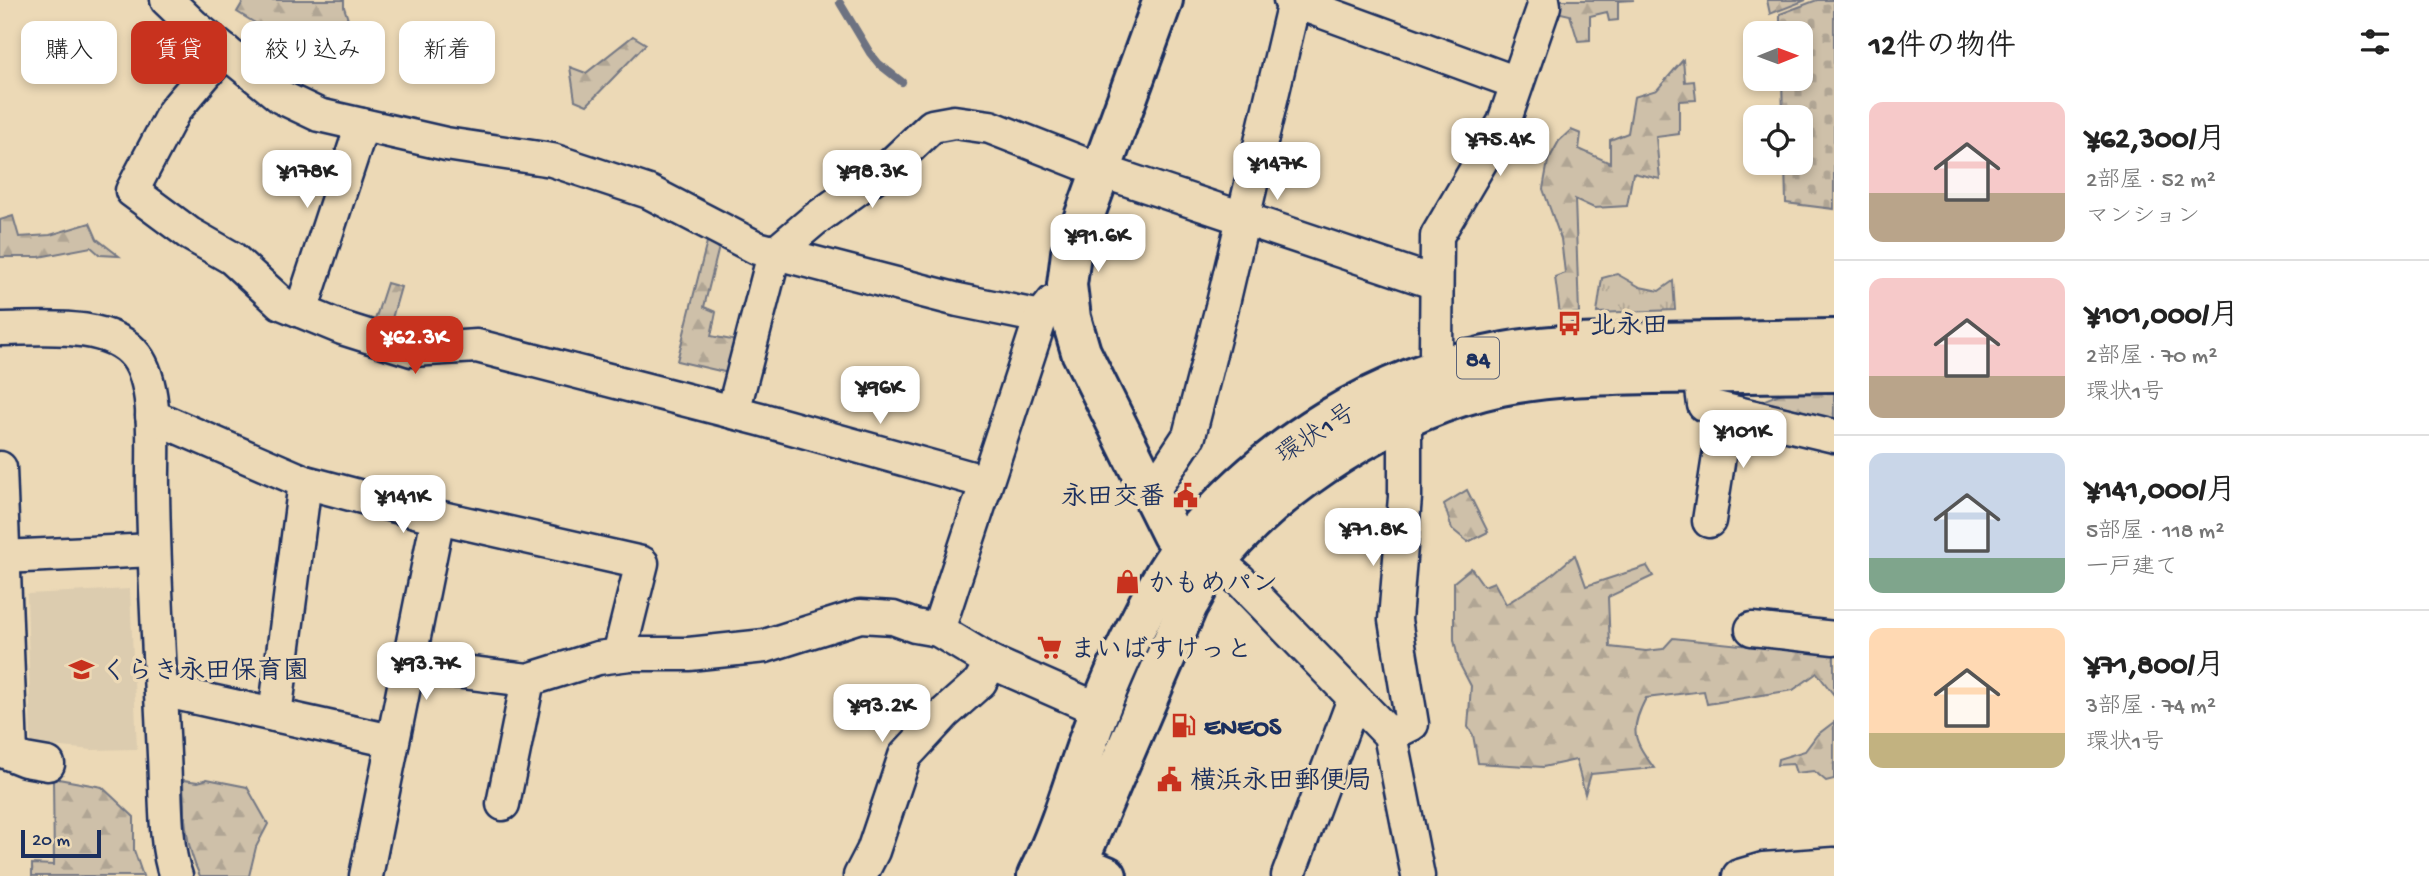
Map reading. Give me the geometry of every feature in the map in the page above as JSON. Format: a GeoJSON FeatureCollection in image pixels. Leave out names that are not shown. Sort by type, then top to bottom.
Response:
{"type":"FeatureCollection","features":[{"type":"Feature","properties":{"kind":"main road"},"geometry":{"type":"LineString","coordinates":[[1163,0],[1071,253],[1067,285],[1071,318],[1081,352],[1172,535],[1203,559]]}},
{"type":"Feature","properties":{"kind":"main road","name":"環状1号"},"geometry":{"type":"LineString","coordinates":[[1069,869],[1188,605],[1203,559],[1238,486],[1300,437],[1343,410],[1439,368],[1505,352],[1567,344],[1834,339]]}},
{"type":"Feature","properties":{"kind":"main road","name":"環状1号"},"geometry":{"type":"LineString","coordinates":[[1069,869],[1098,713],[1139,621],[1203,559],[1239,535],[1292,488],[1358,443],[1460,398],[1536,381],[1585,376],[1834,372]]}},
{"type":"Feature","properties":{"kind":"street"},"geometry":{"type":"LineString","coordinates":[[167,0],[191,21]]}},
{"type":"Feature","properties":{"kind":"street"},"geometry":{"type":"LineString","coordinates":[[1439,368],[1436,351],[1437,236],[1504,122],[1544,0]]}},
{"type":"Feature","properties":{"kind":"street"},"geometry":{"type":"LineString","coordinates":[[1152,492],[1189,436],[1243,218],[1292,1],[1517,83]]}},
{"type":"Feature","properties":{"kind":"street"},"geometry":{"type":"LineString","coordinates":[[227,53],[281,97],[319,115],[446,144],[552,160],[649,192],[757,248],[774,254],[958,300],[1041,317]]}},
{"type":"Feature","properties":{"kind":"street"},"geometry":{"type":"LineString","coordinates":[[197,84],[174,111],[132,191],[190,234],[232,258],[281,303],[342,328],[412,350],[477,346],[733,412],[986,482]]}},
{"type":"Feature","properties":{"kind":"street"},"geometry":{"type":"LineString","coordinates":[[733,412],[774,254],[814,220],[892,164],[932,126],[954,122],[990,127],[1102,171],[1436,283]]}},
{"type":"Feature","properties":{"kind":"street"},"geometry":{"type":"LineString","coordinates":[[301,312],[362,125]]}},
{"type":"Feature","properties":{"kind":"street"},"geometry":{"type":"LineString","coordinates":[[938,630],[1041,317],[1067,285]]}},
{"type":"Feature","properties":{"kind":"street"},"geometry":{"type":"LineString","coordinates":[[0,329],[91,330],[117,340],[136,355],[147,380],[152,416],[154,550],[168,827],[176,876]]}},
{"type":"Feature","properties":{"kind":"street"},"geometry":{"type":"LineString","coordinates":[[1700,374],[1704,405],[1834,436]]}},
{"type":"Feature","properties":{"kind":"street"},"geometry":{"type":"LineString","coordinates":[[1709,521],[1726,411]]}},
{"type":"Feature","properties":{"kind":"street"},"geometry":{"type":"LineString","coordinates":[[152,416],[305,482],[438,517],[642,563],[620,655]]}},
{"type":"Feature","properties":{"kind":"street"},"geometry":{"type":"LineString","coordinates":[[1390,735],[1412,724],[1395,620],[1405,497],[1405,421]]}},
{"type":"Feature","properties":{"kind":"street"},"geometry":{"type":"LineString","coordinates":[[0,468],[6,752],[26,760],[48,764]]}},
{"type":"Feature","properties":{"kind":"street"},"geometry":{"type":"LineString","coordinates":[[275,715],[305,482]]}},
{"type":"Feature","properties":{"kind":"street"},"geometry":{"type":"LineString","coordinates":[[366,876],[438,517]]}},
{"type":"Feature","properties":{"kind":"street"},"geometry":{"type":"LineString","coordinates":[[4,558],[154,550]]}},
{"type":"Feature","properties":{"kind":"street"},"geometry":{"type":"LineString","coordinates":[[1203,559],[1240,580],[1390,735],[1418,876]]}},
{"type":"Feature","properties":{"kind":"street"},"geometry":{"type":"LineString","coordinates":[[407,665],[527,680],[598,658],[689,654],[765,646],[860,616],[893,618],[938,630],[991,662],[1082,702],[1098,713]]}},
{"type":"Feature","properties":{"kind":"street"},"geometry":{"type":"LineString","coordinates":[[1752,629],[1834,638]]}},
{"type":"Feature","properties":{"kind":"street"},"geometry":{"type":"LineString","coordinates":[[860,876],[873,851],[905,756],[980,682],[991,662]]}},
{"type":"Feature","properties":{"kind":"street"},"geometry":{"type":"LineString","coordinates":[[503,804],[527,680]]}},
{"type":"Feature","properties":{"kind":"street"},"geometry":{"type":"LineString","coordinates":[[161,690],[392,741]]}},
{"type":"Feature","properties":{"kind":"street"},"geometry":{"type":"LineString","coordinates":[[1288,876],[1354,699]]}},
{"type":"Feature","properties":{"kind":"street"},"geometry":{"type":"LineString","coordinates":[[1739,876],[1763,869],[1834,864]]}},
{"type":"Feature","properties":{"kind":"shaded area","name":"くらき永田保育園"},"geometry":{"type":"Polygon","coordinates":[[[130,589],[137,749],[92,750],[31,744],[27,594],[130,589]]]}},
{"type":"Feature","properties":{"kind":"green space"},"geometry":{"type":"Polygon","coordinates":[[[244,0],[344,0],[349,21],[252,21],[237,12],[244,0]]]}},
{"type":"Feature","properties":{"kind":"green space"},"geometry":{"type":"Polygon","coordinates":[[[1554,0],[1634,0],[1618,1],[1618,20],[1609,21],[1607,12],[1590,16],[1590,40],[1578,41],[1570,15],[1552,11],[1554,0]]]}},
{"type":"Feature","properties":{"kind":"green space"},"geometry":{"type":"Polygon","coordinates":[[[1767,0],[1806,0],[1770,14],[1767,0]]]}},
{"type":"Feature","properties":{"kind":"green space"},"geometry":{"type":"Polygon","coordinates":[[[1817,0],[1834,0],[1834,209],[1786,203],[1785,175],[1813,175],[1813,105],[1783,105],[1782,91],[1813,91],[1813,21],[1780,21],[1780,14],[1817,0]]]}},
{"type":"Feature","properties":{"kind":"green space"},"geometry":{"type":"Polygon","coordinates":[[[633,36],[646,44],[587,105],[575,100],[570,67],[586,73],[633,36]]]}},
{"type":"Feature","properties":{"kind":"green space"},"geometry":{"type":"Polygon","coordinates":[[[1683,60],[1685,82],[1694,81],[1696,100],[1679,101],[1679,134],[1656,137],[1660,179],[1633,173],[1627,206],[1594,208],[1575,199],[1579,313],[1560,315],[1555,277],[1565,273],[1561,239],[1543,189],[1548,161],[1559,141],[1571,130],[1581,134],[1579,149],[1610,163],[1610,140],[1628,133],[1634,97],[1657,90],[1683,60]]]}},
{"type":"Feature","properties":{"kind":"green space"},"geometry":{"type":"Polygon","coordinates":[[[13,216],[19,237],[50,235],[90,223],[97,239],[119,256],[100,255],[91,247],[39,257],[0,257],[0,220],[13,216]]]}},
{"type":"Feature","properties":{"kind":"green space"},"geometry":{"type":"Polygon","coordinates":[[[708,238],[720,243],[704,307],[716,312],[711,336],[742,342],[733,374],[677,361],[708,238]]]}},
{"type":"Feature","properties":{"kind":"green space"},"geometry":{"type":"Polygon","coordinates":[[[1617,274],[1640,287],[1659,291],[1673,281],[1675,310],[1597,313],[1602,278],[1617,274]]]}},
{"type":"Feature","properties":{"kind":"green space"},"geometry":{"type":"Polygon","coordinates":[[[387,283],[401,287],[391,322],[375,320],[387,283]]]}},
{"type":"Feature","properties":{"kind":"green space"},"geometry":{"type":"Polygon","coordinates":[[[1795,388],[1834,388],[1834,419],[1762,401],[1795,388]]]}},
{"type":"Feature","properties":{"kind":"green space"},"geometry":{"type":"Polygon","coordinates":[[[1467,490],[1488,532],[1468,542],[1452,529],[1444,504],[1467,490]]]}},
{"type":"Feature","properties":{"kind":"green space"},"geometry":{"type":"Polygon","coordinates":[[[1575,555],[1586,586],[1647,566],[1653,576],[1608,597],[1610,647],[1646,651],[1663,649],[1673,638],[1750,646],[1753,637],[1834,647],[1834,695],[1817,673],[1793,690],[1707,704],[1704,691],[1646,698],[1637,719],[1636,734],[1654,768],[1591,774],[1585,794],[1576,760],[1543,767],[1478,763],[1473,735],[1468,727],[1471,686],[1459,663],[1454,640],[1454,582],[1471,568],[1484,586],[1494,582],[1506,604],[1548,578],[1575,555]]]}},
{"type":"Feature","properties":{"kind":"green space"},"geometry":{"type":"Polygon","coordinates":[[[1834,722],[1834,779],[1826,781],[1814,771],[1796,773],[1793,764],[1777,765],[1778,759],[1805,751],[1817,735],[1834,722]]]}},
{"type":"Feature","properties":{"kind":"green space"},"geometry":{"type":"Polygon","coordinates":[[[53,778],[102,787],[134,817],[134,850],[143,876],[32,876],[32,864],[54,865],[53,778]]]}},
{"type":"Feature","properties":{"kind":"green space"},"geometry":{"type":"Polygon","coordinates":[[[207,779],[247,787],[268,824],[256,847],[249,876],[200,876],[188,841],[183,780],[198,782],[207,779]]]}},
{"type":"Feature","properties":{"kind":"waterway"},"geometry":{"type":"LineString","coordinates":[[840,3],[870,53],[879,64],[902,82]]}},
{"type":"Feature","properties":{"kind":"place","name":"北永田"},"geometry":{"type":"Point","coordinates":[1570,324]}},
{"type":"Feature","properties":{"kind":"place","name":"永田交番"},"geometry":{"type":"Point","coordinates":[1185,495]}},
{"type":"Feature","properties":{"kind":"place","name":"かもめパン"},"geometry":{"type":"Point","coordinates":[1128,582]}},
{"type":"Feature","properties":{"kind":"place","name":"まいばすけっと"},"geometry":{"type":"Point","coordinates":[1050,648]}},
{"type":"Feature","properties":{"kind":"place","name":"くらき永田保育園"},"geometry":{"type":"Point","coordinates":[81,669]}},
{"type":"Feature","properties":{"kind":"place","name":"ENEOS"},"geometry":{"type":"Point","coordinates":[1184,725]}},
{"type":"Feature","properties":{"kind":"place","name":"横浜永田郵便局"},"geometry":{"type":"Point","coordinates":[1170,779]}}]}
